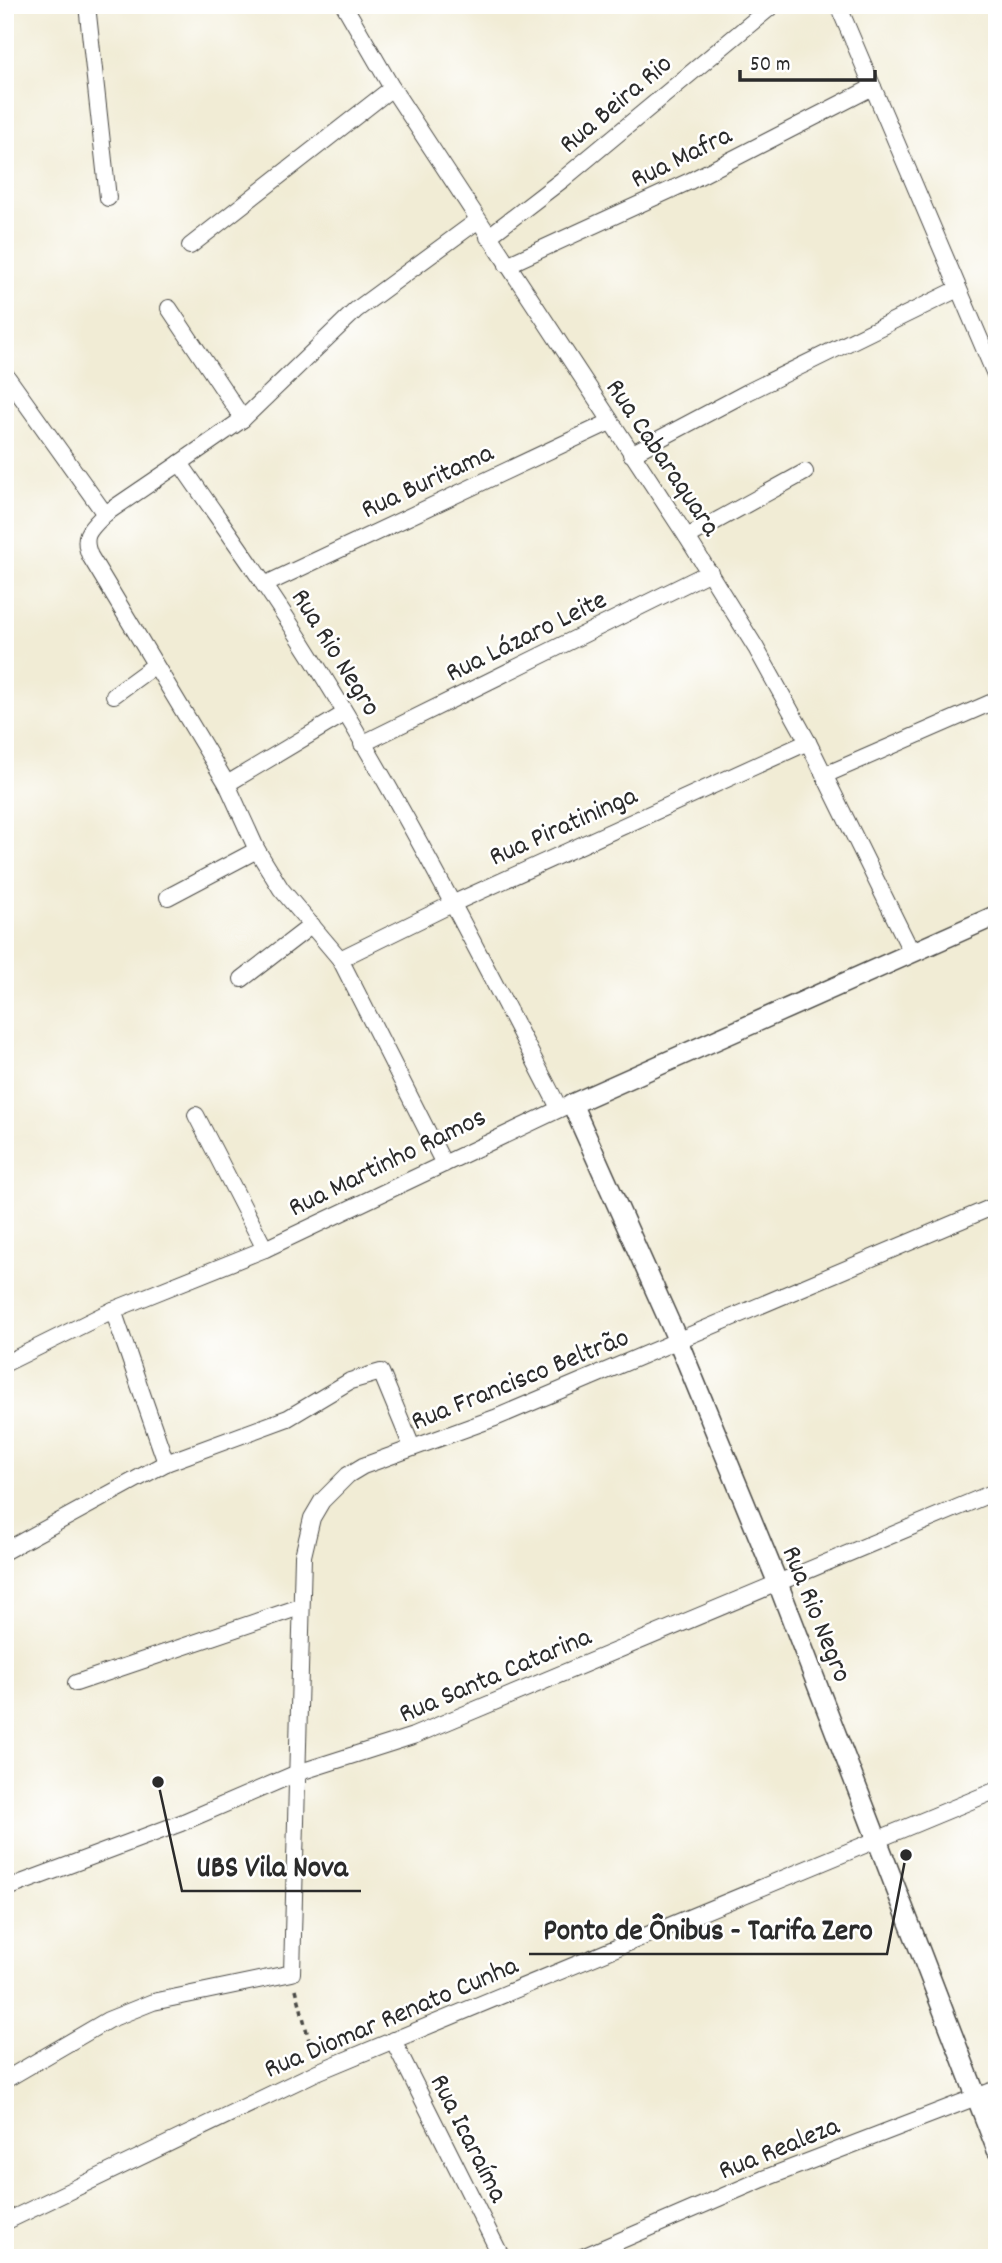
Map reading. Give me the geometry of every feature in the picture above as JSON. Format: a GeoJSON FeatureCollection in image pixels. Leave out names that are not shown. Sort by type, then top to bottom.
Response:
{"type":"FeatureCollection","features":[{"type":"Feature","properties":{"kind":"street"},"geometry":{"type":"LineString","coordinates":[[87,5],[108,198]]}},
{"type":"Feature","properties":{"kind":"street","name":"Rua Beira Rio"},"geometry":{"type":"LineString","coordinates":[[488,237],[562,180],[773,5]]}},
{"type":"Feature","properties":{"kind":"street"},"geometry":{"type":"LineString","coordinates":[[838,5],[997,379]]}},
{"type":"Feature","properties":{"kind":"street","name":"Rua Cabaraquara"},"geometry":{"type":"LineString","coordinates":[[347,6],[392,88],[477,221],[710,572],[808,741],[912,953]]}},
{"type":"Feature","properties":{"kind":"street","name":"Rua Mafra"},"geometry":{"type":"LineString","coordinates":[[507,265],[690,181],[873,87]]}},
{"type":"Feature","properties":{"kind":"street"},"geometry":{"type":"LineString","coordinates":[[190,247],[392,88]]}},
{"type":"Feature","properties":{"kind":"street"},"geometry":{"type":"LineString","coordinates":[[444,1164],[340,959],[281,889],[257,850],[227,784],[89,556],[84,542],[86,533],[105,514],[243,419],[356,310],[477,221]]}},
{"type":"Feature","properties":{"kind":"street"},"geometry":{"type":"LineString","coordinates":[[631,454],[748,392],[958,289]]}},
{"type":"Feature","properties":{"kind":"street"},"geometry":{"type":"LineString","coordinates":[[169,308],[243,419]]}},
{"type":"Feature","properties":{"kind":"street"},"geometry":{"type":"LineString","coordinates":[[5,374],[105,514]]}},
{"type":"Feature","properties":{"kind":"street","name":"Rua Buritama"},"geometry":{"type":"LineString","coordinates":[[264,584],[610,422]]}},
{"type":"Feature","properties":{"kind":"street","name":"Rua Rio Negro"},"geometry":{"type":"LineString","coordinates":[[180,463],[264,584],[344,713],[454,903],[566,1106],[678,1341],[777,1581],[997,2150]]}},
{"type":"Feature","properties":{"kind":"street"},"geometry":{"type":"LineString","coordinates":[[687,537],[805,472]]}},
{"type":"Feature","properties":{"kind":"street","name":"Rua Lázaro Leite"},"geometry":{"type":"LineString","coordinates":[[362,744],[710,572]]}},
{"type":"Feature","properties":{"kind":"street"},"geometry":{"type":"LineString","coordinates":[[114,695],[155,665]]}},
{"type":"Feature","properties":{"kind":"street"},"geometry":{"type":"LineString","coordinates":[[825,775],[997,700]]}},
{"type":"Feature","properties":{"kind":"street"},"geometry":{"type":"LineString","coordinates":[[227,784],[344,713]]}},
{"type":"Feature","properties":{"kind":"street","name":"Rua Piratininga"},"geometry":{"type":"LineString","coordinates":[[340,959],[454,903],[808,741]]}},
{"type":"Feature","properties":{"kind":"street"},"geometry":{"type":"LineString","coordinates":[[168,897],[257,850]]}},
{"type":"Feature","properties":{"kind":"street","name":"Rua Martinho Ramos"},"geometry":{"type":"LineString","coordinates":[[6,1363],[113,1310],[265,1249],[566,1106],[997,915]]}},
{"type":"Feature","properties":{"kind":"street"},"geometry":{"type":"LineString","coordinates":[[242,979],[312,925]]}},
{"type":"Feature","properties":{"kind":"street"},"geometry":{"type":"LineString","coordinates":[[195,1115],[265,1249]]}},
{"type":"Feature","properties":{"kind":"street","name":"Rua Francisco Beltrão"},"geometry":{"type":"LineString","coordinates":[[292,1973],[300,1606],[307,1534],[322,1501],[348,1475],[412,1447],[495,1418],[997,1205]]}},
{"type":"Feature","properties":{"kind":"street"},"geometry":{"type":"LineString","coordinates":[[113,1310],[166,1463]]}},
{"type":"Feature","properties":{"kind":"street"},"geometry":{"type":"LineString","coordinates":[[5,1551],[166,1463],[288,1418],[350,1381],[381,1372],[412,1447]]}},
{"type":"Feature","properties":{"kind":"street","name":"Rua Santa Catarina"},"geometry":{"type":"LineString","coordinates":[[5,1889],[181,1823],[297,1773],[413,1736],[777,1581],[997,1491]]}},
{"type":"Feature","properties":{"kind":"street"},"geometry":{"type":"LineString","coordinates":[[76,1683],[300,1606]]}},
{"type":"Feature","properties":{"kind":"street","name":"Rua Diomar Renato Cunha"},"geometry":{"type":"LineString","coordinates":[[5,2222],[317,2072],[997,1790]]}},
{"type":"Feature","properties":{"kind":"street"},"geometry":{"type":"LineString","coordinates":[[5,2080],[108,2020],[153,2002],[292,1973]]}},
{"type":"Feature","properties":{"kind":"street","name":"Rua Icaraíma"},"geometry":{"type":"LineString","coordinates":[[393,2040],[502,2258]]}},
{"type":"Feature","properties":{"kind":"street","name":"Rua Realeza"},"geometry":{"type":"LineString","coordinates":[[580,2258],[763,2179],[997,2089]]}},
{"type":"Feature","properties":{"kind":"path"},"geometry":{"type":"LineString","coordinates":[[292,1973],[317,2072]]}},
{"type":"Feature","properties":{"kind":"place","name":"UBS Vila Nova"},"geometry":{"type":"Point","coordinates":[158,1782]}},
{"type":"Feature","properties":{"kind":"place","name":"Ponto de Ônibus - Tarifa Zero"},"geometry":{"type":"Point","coordinates":[906,1855]}}]}
